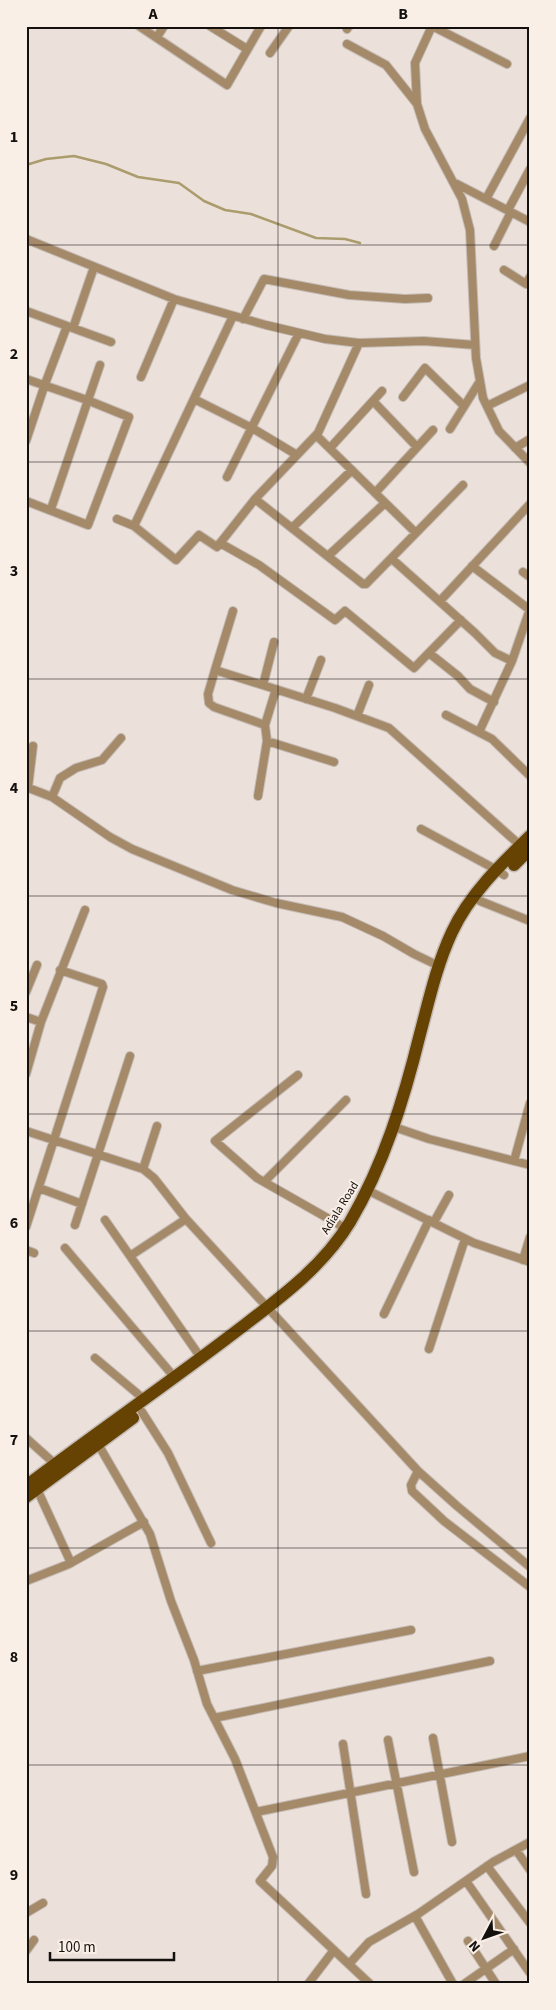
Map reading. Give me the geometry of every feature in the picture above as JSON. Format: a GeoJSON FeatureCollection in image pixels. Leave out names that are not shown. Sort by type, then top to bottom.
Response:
{"type":"FeatureCollection","features":[{"type":"Feature","properties":{"kind":"main road","name":"Adiala Road"},"geometry":{"type":"LineString","coordinates":[[26,1498],[32,1488],[55,1464],[143,1406],[270,1310],[296,1285],[346,1228],[371,1192],[394,1127],[439,966],[452,932],[461,916],[527,845]]}},
{"type":"Feature","properties":{"kind":"main road","name":"Adiala Road"},"geometry":{"type":"LineString","coordinates":[[32,1488],[98,1444],[201,1358],[300,1291],[337,1252],[354,1228],[400,1129],[444,970],[467,918],[501,872]]}},
{"type":"Feature","properties":{"kind":"street"},"geometry":{"type":"LineString","coordinates":[[139,26],[227,85],[261,26]]}},
{"type":"Feature","properties":{"kind":"street"},"geometry":{"type":"LineString","coordinates":[[157,37],[164,26]]}},
{"type":"Feature","properties":{"kind":"street"},"geometry":{"type":"LineString","coordinates":[[210,26],[247,49]]}},
{"type":"Feature","properties":{"kind":"street"},"geometry":{"type":"LineString","coordinates":[[270,53],[289,26]]}},
{"type":"Feature","properties":{"kind":"street"},"geometry":{"type":"LineString","coordinates":[[507,64],[432,26],[415,63],[417,104],[425,129],[462,198],[470,230],[475,345],[484,398],[499,432],[530,463]]}},
{"type":"Feature","properties":{"kind":"street"},"geometry":{"type":"LineString","coordinates":[[347,44],[386,66],[417,104]]}},
{"type":"Feature","properties":{"kind":"street"},"geometry":{"type":"LineString","coordinates":[[486,199],[530,118]]}},
{"type":"Feature","properties":{"kind":"street"},"geometry":{"type":"LineString","coordinates":[[494,246],[530,169]]}},
{"type":"Feature","properties":{"kind":"street"},"geometry":{"type":"LineString","coordinates":[[454,182],[530,222]]}},
{"type":"Feature","properties":{"kind":"street"},"geometry":{"type":"LineString","coordinates":[[26,239],[174,299],[299,333],[325,339],[359,343],[424,340],[475,345]]}},
{"type":"Feature","properties":{"kind":"street"},"geometry":{"type":"LineString","coordinates":[[26,441],[45,384],[94,267]]}},
{"type":"Feature","properties":{"kind":"street"},"geometry":{"type":"LineString","coordinates":[[504,270],[526,284],[530,277]]}},
{"type":"Feature","properties":{"kind":"street"},"geometry":{"type":"LineString","coordinates":[[244,319],[264,279],[349,294],[405,299],[428,298]]}},
{"type":"Feature","properties":{"kind":"street"},"geometry":{"type":"LineString","coordinates":[[141,377],[174,299]]}},
{"type":"Feature","properties":{"kind":"street"},"geometry":{"type":"LineString","coordinates":[[26,311],[111,342]]}},
{"type":"Feature","properties":{"kind":"street"},"geometry":{"type":"LineString","coordinates":[[134,526],[233,316]]}},
{"type":"Feature","properties":{"kind":"street"},"geometry":{"type":"LineString","coordinates":[[227,476],[299,333]]}},
{"type":"Feature","properties":{"kind":"street"},"geometry":{"type":"LineString","coordinates":[[117,519],[134,526],[176,560],[199,535],[217,547],[256,499],[316,435],[359,343]]}},
{"type":"Feature","properties":{"kind":"street"},"geometry":{"type":"LineString","coordinates":[[51,509],[100,365]]}},
{"type":"Feature","properties":{"kind":"street"},"geometry":{"type":"LineString","coordinates":[[402,397],[425,368],[464,406]]}},
{"type":"Feature","properties":{"kind":"street"},"geometry":{"type":"LineString","coordinates":[[26,379],[45,384],[129,417],[88,525],[51,509],[26,501]]}},
{"type":"Feature","properties":{"kind":"street"},"geometry":{"type":"LineString","coordinates":[[450,429],[480,381]]}},
{"type":"Feature","properties":{"kind":"street"},"geometry":{"type":"LineString","coordinates":[[487,406],[530,385]]}},
{"type":"Feature","properties":{"kind":"street"},"geometry":{"type":"LineString","coordinates":[[330,448],[382,391]]}},
{"type":"Feature","properties":{"kind":"street"},"geometry":{"type":"LineString","coordinates":[[194,399],[252,428],[297,455]]}},
{"type":"Feature","properties":{"kind":"street"},"geometry":{"type":"LineString","coordinates":[[373,402],[417,447]]}},
{"type":"Feature","properties":{"kind":"street"},"geometry":{"type":"LineString","coordinates":[[375,493],[433,430]]}},
{"type":"Feature","properties":{"kind":"street"},"geometry":{"type":"LineString","coordinates":[[316,435],[416,533]]}},
{"type":"Feature","properties":{"kind":"street"},"geometry":{"type":"LineString","coordinates":[[515,448],[530,439]]}},
{"type":"Feature","properties":{"kind":"street"},"geometry":{"type":"LineString","coordinates":[[292,528],[352,470]]}},
{"type":"Feature","properties":{"kind":"street"},"geometry":{"type":"LineString","coordinates":[[256,499],[363,584],[366,584],[463,486]]}},
{"type":"Feature","properties":{"kind":"street"},"geometry":{"type":"LineString","coordinates":[[328,556],[386,503]]}},
{"type":"Feature","properties":{"kind":"street"},"geometry":{"type":"LineString","coordinates":[[440,601],[530,504]]}},
{"type":"Feature","properties":{"kind":"street"},"geometry":{"type":"LineString","coordinates":[[220,543],[258,565],[335,620],[345,611],[414,668],[461,620]]}},
{"type":"Feature","properties":{"kind":"street"},"geometry":{"type":"LineString","coordinates":[[392,559],[495,653],[512,661]]}},
{"type":"Feature","properties":{"kind":"street"},"geometry":{"type":"LineString","coordinates":[[472,566],[530,609],[512,661],[479,732]]}},
{"type":"Feature","properties":{"kind":"street"},"geometry":{"type":"LineString","coordinates":[[234,611],[208,694],[209,703],[214,707],[265,725]]}},
{"type":"Feature","properties":{"kind":"street"},"geometry":{"type":"LineString","coordinates":[[263,686],[274,642]]}},
{"type":"Feature","properties":{"kind":"street"},"geometry":{"type":"LineString","coordinates":[[430,653],[458,676],[470,689],[494,702]]}},
{"type":"Feature","properties":{"kind":"street"},"geometry":{"type":"LineString","coordinates":[[306,699],[321,660]]}},
{"type":"Feature","properties":{"kind":"street"},"geometry":{"type":"LineString","coordinates":[[215,670],[389,728],[527,845]]}},
{"type":"Feature","properties":{"kind":"street"},"geometry":{"type":"LineString","coordinates":[[357,716],[369,685]]}},
{"type":"Feature","properties":{"kind":"street"},"geometry":{"type":"LineString","coordinates":[[258,796],[267,741],[265,725],[276,689]]}},
{"type":"Feature","properties":{"kind":"street"},"geometry":{"type":"LineString","coordinates":[[446,715],[492,739],[530,776]]}},
{"type":"Feature","properties":{"kind":"street"},"geometry":{"type":"LineString","coordinates":[[52,797],[60,778],[76,768],[102,760],[121,738]]}},
{"type":"Feature","properties":{"kind":"street"},"geometry":{"type":"LineString","coordinates":[[267,741],[334,762]]}},
{"type":"Feature","properties":{"kind":"street"},"geometry":{"type":"LineString","coordinates":[[33,746],[27,788],[52,797],[110,837],[132,849],[232,890],[276,903],[342,917],[383,936],[439,966]]}},
{"type":"Feature","properties":{"kind":"street"},"geometry":{"type":"LineString","coordinates":[[421,829],[501,872]]}},
{"type":"Feature","properties":{"kind":"street"},"geometry":{"type":"LineString","coordinates":[[480,901],[530,922]]}},
{"type":"Feature","properties":{"kind":"street"},"geometry":{"type":"LineString","coordinates":[[26,1074],[41,1022],[85,910]]}},
{"type":"Feature","properties":{"kind":"street"},"geometry":{"type":"LineString","coordinates":[[26,992],[37,965]]}},
{"type":"Feature","properties":{"kind":"street"},"geometry":{"type":"LineString","coordinates":[[26,1227],[103,987],[102,984],[60,970]]}},
{"type":"Feature","properties":{"kind":"street"},"geometry":{"type":"LineString","coordinates":[[26,1017],[41,1022]]}},
{"type":"Feature","properties":{"kind":"street"},"geometry":{"type":"LineString","coordinates":[[74,1225],[130,1056]]}},
{"type":"Feature","properties":{"kind":"street"},"geometry":{"type":"LineString","coordinates":[[298,1075],[215,1141],[264,1182],[346,1228]]}},
{"type":"Feature","properties":{"kind":"street"},"geometry":{"type":"LineString","coordinates":[[264,1182],[346,1100]]}},
{"type":"Feature","properties":{"kind":"street"},"geometry":{"type":"LineString","coordinates":[[514,1161],[526,1130],[530,1103]]}},
{"type":"Feature","properties":{"kind":"street"},"geometry":{"type":"LineString","coordinates":[[143,1169],[158,1126]]}},
{"type":"Feature","properties":{"kind":"street"},"geometry":{"type":"LineString","coordinates":[[400,1129],[429,1139],[530,1165]]}},
{"type":"Feature","properties":{"kind":"street"},"geometry":{"type":"LineString","coordinates":[[26,1130],[143,1169],[154,1178],[186,1219],[418,1471],[530,1567]]}},
{"type":"Feature","properties":{"kind":"street"},"geometry":{"type":"LineString","coordinates":[[39,1188],[82,1204]]}},
{"type":"Feature","properties":{"kind":"street"},"geometry":{"type":"LineString","coordinates":[[371,1192],[474,1243],[526,1261],[530,1237]]}},
{"type":"Feature","properties":{"kind":"street"},"geometry":{"type":"LineString","coordinates":[[384,1314],[432,1221],[449,1195]]}},
{"type":"Feature","properties":{"kind":"street"},"geometry":{"type":"LineString","coordinates":[[130,1256],[186,1219]]}},
{"type":"Feature","properties":{"kind":"street"},"geometry":{"type":"LineString","coordinates":[[105,1220],[201,1358]]}},
{"type":"Feature","properties":{"kind":"street"},"geometry":{"type":"LineString","coordinates":[[429,1349],[465,1238]]}},
{"type":"Feature","properties":{"kind":"street"},"geometry":{"type":"LineString","coordinates":[[65,1248],[175,1378]]}},
{"type":"Feature","properties":{"kind":"street"},"geometry":{"type":"LineString","coordinates":[[26,1250],[34,1253]]}},
{"type":"Feature","properties":{"kind":"street"},"geometry":{"type":"LineString","coordinates":[[94,1358],[143,1406],[211,1543]]}},
{"type":"Feature","properties":{"kind":"street"},"geometry":{"type":"LineString","coordinates":[[26,1438],[55,1464]]}},
{"type":"Feature","properties":{"kind":"street"},"geometry":{"type":"LineString","coordinates":[[98,1444],[150,1534],[171,1601],[197,1671],[206,1704],[235,1759],[273,1857],[272,1866],[260,1881],[370,1984]]}},
{"type":"Feature","properties":{"kind":"street"},"geometry":{"type":"LineString","coordinates":[[418,1471],[411,1485],[412,1490],[444,1520],[530,1586]]}},
{"type":"Feature","properties":{"kind":"street"},"geometry":{"type":"LineString","coordinates":[[32,1488],[71,1563]]}},
{"type":"Feature","properties":{"kind":"street"},"geometry":{"type":"LineString","coordinates":[[26,1581],[71,1563],[144,1522]]}},
{"type":"Feature","properties":{"kind":"street"},"geometry":{"type":"LineString","coordinates":[[197,1671],[411,1630]]}},
{"type":"Feature","properties":{"kind":"street"},"geometry":{"type":"LineString","coordinates":[[214,1718],[490,1661]]}},
{"type":"Feature","properties":{"kind":"street"},"geometry":{"type":"LineString","coordinates":[[433,1738],[452,1842]]}},
{"type":"Feature","properties":{"kind":"street"},"geometry":{"type":"LineString","coordinates":[[388,1740],[414,1872]]}},
{"type":"Feature","properties":{"kind":"street"},"geometry":{"type":"LineString","coordinates":[[343,1744],[366,1894]]}},
{"type":"Feature","properties":{"kind":"street"},"geometry":{"type":"LineString","coordinates":[[256,1812],[396,1782],[530,1757]]}},
{"type":"Feature","properties":{"kind":"street"},"geometry":{"type":"LineString","coordinates":[[349,1964],[369,1942],[415,1916],[487,1866],[530,1842]]}},
{"type":"Feature","properties":{"kind":"street"},"geometry":{"type":"LineString","coordinates":[[516,1850],[530,1870]]}},
{"type":"Feature","properties":{"kind":"street"},"geometry":{"type":"LineString","coordinates":[[487,1866],[530,1923]]}},
{"type":"Feature","properties":{"kind":"street"},"geometry":{"type":"LineString","coordinates":[[466,1881],[530,1973]]}},
{"type":"Feature","properties":{"kind":"street"},"geometry":{"type":"LineString","coordinates":[[26,1913],[43,1903]]}},
{"type":"Feature","properties":{"kind":"street"},"geometry":{"type":"LineString","coordinates":[[415,1916],[453,1984]]}},
{"type":"Feature","properties":{"kind":"street"},"geometry":{"type":"LineString","coordinates":[[26,1951],[34,1940]]}},
{"type":"Feature","properties":{"kind":"street"},"geometry":{"type":"LineString","coordinates":[[468,1941],[496,1984]]}},
{"type":"Feature","properties":{"kind":"street"},"geometry":{"type":"LineString","coordinates":[[464,1984],[514,1949]]}},
{"type":"Feature","properties":{"kind":"street"},"geometry":{"type":"LineString","coordinates":[[308,1984],[334,1950]]}},
{"type":"Feature","properties":{"kind":"waterway"},"geometry":{"type":"LineString","coordinates":[[26,165],[46,159],[74,156],[106,164],[138,177],[179,183],[204,201],[225,210],[251,214],[316,238],[345,239],[360,243]]}}]}
